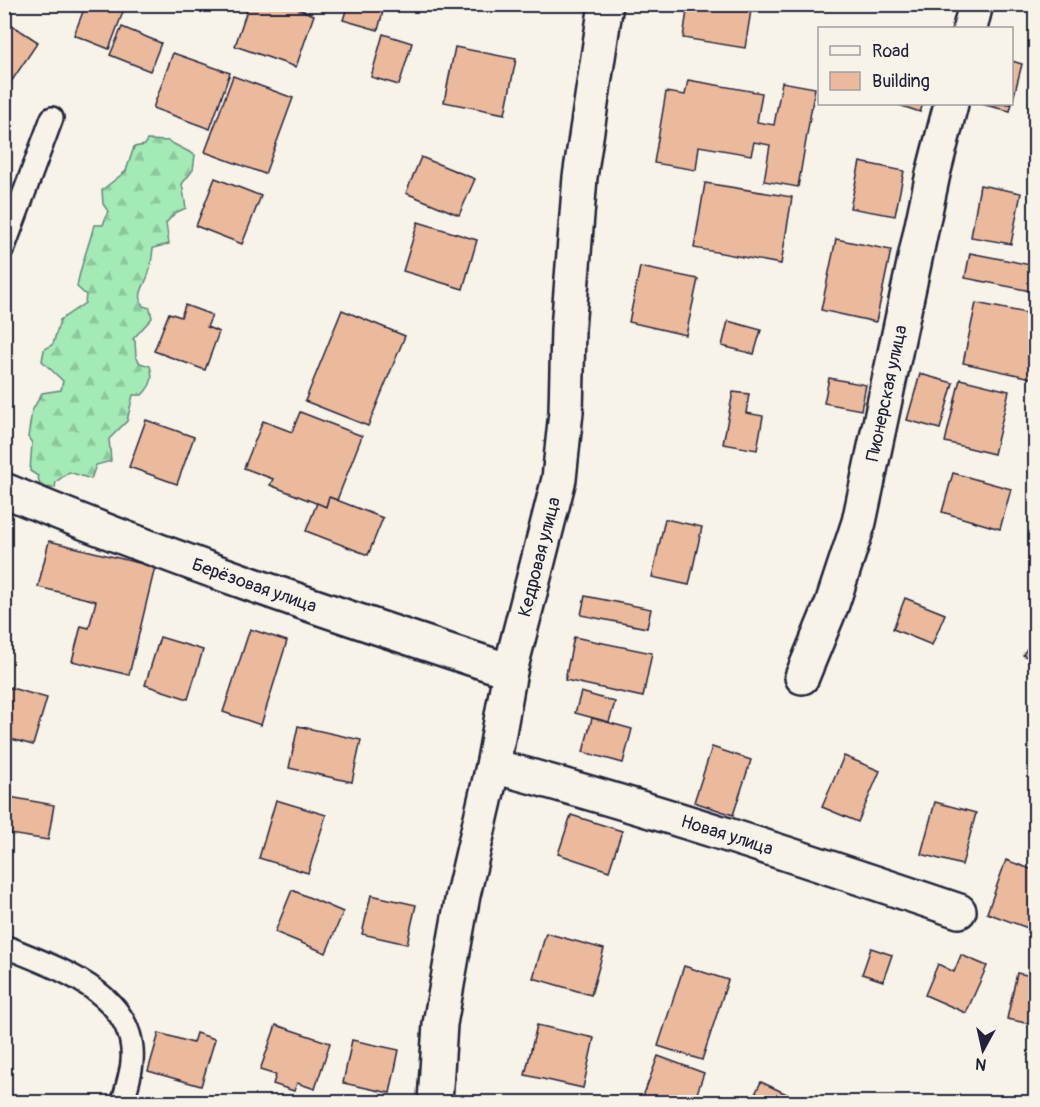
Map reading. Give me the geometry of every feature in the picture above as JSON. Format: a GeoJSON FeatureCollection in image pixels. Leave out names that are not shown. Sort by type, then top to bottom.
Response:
{"type":"FeatureCollection","features":[{"type":"Feature","properties":{"kind":"street","name":"Кедровая улица"},"geometry":{"type":"LineString","coordinates":[[435,1102],[440,1024],[463,895],[493,766],[510,671],[559,479],[566,412],[568,329],[580,177],[606,4]]}},
{"type":"Feature","properties":{"kind":"street"},"geometry":{"type":"LineString","coordinates":[[970,27],[976,4]]}},
{"type":"Feature","properties":{"kind":"street","name":"Пионерская улица"},"geometry":{"type":"LineString","coordinates":[[802,677],[832,604],[860,522],[933,174],[951,105]]}},
{"type":"Feature","properties":{"kind":"street","name":"Берёзовая улица"},"geometry":{"type":"LineString","coordinates":[[4,490],[123,540],[291,600],[510,671]]}},
{"type":"Feature","properties":{"kind":"street","name":"Новая улица"},"geometry":{"type":"LineString","coordinates":[[493,766],[578,789],[776,849],[959,911]]}},
{"type":"Feature","properties":{"kind":"lane"},"geometry":{"type":"LineString","coordinates":[[4,247],[52,118]]}},
{"type":"Feature","properties":{"kind":"lane"},"geometry":{"type":"LineString","coordinates":[[4,946],[72,975],[106,999],[123,1022],[130,1041],[132,1061],[123,1102]]}},
{"type":"Feature","properties":{"kind":"green space"},"geometry":{"type":"Polygon","coordinates":[[[147,140],[168,141],[195,155],[193,170],[182,184],[186,208],[175,213],[166,223],[169,244],[153,248],[149,271],[142,288],[141,302],[143,306],[150,308],[152,318],[133,339],[136,357],[140,363],[150,366],[151,382],[142,395],[133,395],[127,421],[109,439],[111,461],[96,465],[91,479],[69,472],[56,482],[55,488],[40,487],[38,476],[30,471],[32,443],[28,437],[32,411],[42,393],[61,390],[63,381],[42,361],[44,350],[53,344],[60,320],[85,303],[86,295],[77,287],[94,225],[103,225],[108,211],[103,204],[102,190],[126,171],[134,147],[145,145],[147,140]]]}},
{"type":"Feature","properties":{"kind":"building"},"geometry":{"type":"Polygon","coordinates":[[[86,4],[126,4],[109,49],[74,35],[86,4]]]}},
{"type":"Feature","properties":{"kind":"building"},"geometry":{"type":"Polygon","coordinates":[[[249,4],[285,4],[314,15],[296,67],[235,46],[249,4]]]}},
{"type":"Feature","properties":{"kind":"building"},"geometry":{"type":"Polygon","coordinates":[[[348,4],[385,4],[378,30],[343,20],[348,4]]]}},
{"type":"Feature","properties":{"kind":"building"},"geometry":{"type":"Polygon","coordinates":[[[688,4],[752,4],[745,48],[683,38],[688,4]]]}},
{"type":"Feature","properties":{"kind":"building"},"geometry":{"type":"Polygon","coordinates":[[[805,4],[832,4],[831,10],[805,4]]]}},
{"type":"Feature","properties":{"kind":"building"},"geometry":{"type":"Polygon","coordinates":[[[4,20],[38,42],[11,82],[4,77],[4,20]]]}},
{"type":"Feature","properties":{"kind":"building"},"geometry":{"type":"Polygon","coordinates":[[[122,27],[161,43],[150,71],[110,55],[122,27]]]}},
{"type":"Feature","properties":{"kind":"building"},"geometry":{"type":"Polygon","coordinates":[[[383,34],[412,43],[399,85],[371,77],[383,34]]]}},
{"type":"Feature","properties":{"kind":"building"},"geometry":{"type":"Polygon","coordinates":[[[455,47],[516,59],[505,114],[444,102],[455,47]]]}},
{"type":"Feature","properties":{"kind":"building"},"geometry":{"type":"Polygon","coordinates":[[[173,53],[230,73],[210,129],[153,108],[173,53]]]}},
{"type":"Feature","properties":{"kind":"building"},"geometry":{"type":"Polygon","coordinates":[[[1013,61],[1022,64],[1013,99],[1013,61]]]}},
{"type":"Feature","properties":{"kind":"building"},"geometry":{"type":"Polygon","coordinates":[[[233,76],[293,98],[265,174],[205,152],[233,76]]]}},
{"type":"Feature","properties":{"kind":"building"},"geometry":{"type":"Polygon","coordinates":[[[688,80],[762,93],[757,122],[774,125],[782,82],[815,88],[798,187],[764,181],[770,145],[754,142],[751,155],[699,146],[696,170],[654,163],[666,92],[685,95],[688,80]]]}},
{"type":"Feature","properties":{"kind":"building"},"geometry":{"type":"Polygon","coordinates":[[[899,105],[923,105],[920,112],[899,105]]]}},
{"type":"Feature","properties":{"kind":"building"},"geometry":{"type":"Polygon","coordinates":[[[985,105],[1012,105],[1010,111],[985,105]]]}},
{"type":"Feature","properties":{"kind":"building"},"geometry":{"type":"Polygon","coordinates":[[[421,157],[475,179],[459,215],[406,193],[421,157]]]}},
{"type":"Feature","properties":{"kind":"building"},"geometry":{"type":"Polygon","coordinates":[[[860,162],[904,171],[895,216],[850,208],[860,162]]]}},
{"type":"Feature","properties":{"kind":"building"},"geometry":{"type":"Polygon","coordinates":[[[215,178],[261,196],[242,244],[196,226],[215,178]]]}},
{"type":"Feature","properties":{"kind":"building"},"geometry":{"type":"Polygon","coordinates":[[[705,183],[792,197],[781,264],[694,248],[705,183]]]}},
{"type":"Feature","properties":{"kind":"building"},"geometry":{"type":"Polygon","coordinates":[[[980,185],[1021,193],[1011,244],[971,237],[980,185]]]}},
{"type":"Feature","properties":{"kind":"building"},"geometry":{"type":"Polygon","coordinates":[[[418,222],[477,240],[463,289],[403,271],[418,222]]]}},
{"type":"Feature","properties":{"kind":"building"},"geometry":{"type":"Polygon","coordinates":[[[836,239],[891,250],[876,322],[821,310],[836,239]]]}},
{"type":"Feature","properties":{"kind":"building"},"geometry":{"type":"Polygon","coordinates":[[[970,253],[1036,266],[1036,292],[965,278],[970,253]]]}},
{"type":"Feature","properties":{"kind":"building"},"geometry":{"type":"Polygon","coordinates":[[[640,267],[698,279],[686,335],[629,322],[640,267]]]}},
{"type":"Feature","properties":{"kind":"building"},"geometry":{"type":"Polygon","coordinates":[[[976,303],[1036,315],[1036,379],[963,363],[976,303]]]}},
{"type":"Feature","properties":{"kind":"building"},"geometry":{"type":"Polygon","coordinates":[[[185,305],[212,315],[207,327],[219,332],[205,370],[154,351],[169,313],[181,317],[185,305]]]}},
{"type":"Feature","properties":{"kind":"building"},"geometry":{"type":"Polygon","coordinates":[[[342,310],[405,336],[368,426],[305,401],[342,310]]]}},
{"type":"Feature","properties":{"kind":"building"},"geometry":{"type":"Polygon","coordinates":[[[728,321],[761,330],[754,354],[722,346],[728,321]]]}},
{"type":"Feature","properties":{"kind":"building"},"geometry":{"type":"Polygon","coordinates":[[[920,374],[953,383],[940,429],[907,420],[920,374]]]}},
{"type":"Feature","properties":{"kind":"building"},"geometry":{"type":"Polygon","coordinates":[[[829,378],[866,385],[861,410],[824,403],[829,378]]]}},
{"type":"Feature","properties":{"kind":"building"},"geometry":{"type":"Polygon","coordinates":[[[960,379],[1009,391],[994,454],[945,442],[960,379]]]}},
{"type":"Feature","properties":{"kind":"building"},"geometry":{"type":"Polygon","coordinates":[[[733,392],[749,394],[746,413],[763,416],[757,450],[723,444],[733,392]]]}},
{"type":"Feature","properties":{"kind":"building"},"geometry":{"type":"Polygon","coordinates":[[[300,412],[362,436],[337,500],[329,497],[326,507],[270,485],[273,479],[244,468],[263,421],[292,432],[300,412]]]}},
{"type":"Feature","properties":{"kind":"building"},"geometry":{"type":"Polygon","coordinates":[[[146,420],[194,437],[177,484],[129,467],[146,420]]]}},
{"type":"Feature","properties":{"kind":"building"},"geometry":{"type":"Polygon","coordinates":[[[953,473],[1011,489],[1000,529],[942,512],[953,473]]]}},
{"type":"Feature","properties":{"kind":"building"},"geometry":{"type":"Polygon","coordinates":[[[329,497],[383,518],[368,555],[306,531],[317,503],[326,507],[329,497]]]}},
{"type":"Feature","properties":{"kind":"building"},"geometry":{"type":"Polygon","coordinates":[[[665,519],[702,527],[689,585],[652,577],[665,519]]]}},
{"type":"Feature","properties":{"kind":"building"},"geometry":{"type":"Polygon","coordinates":[[[49,541],[155,567],[129,675],[72,661],[81,626],[89,628],[96,601],[38,587],[49,541]]]}},
{"type":"Feature","properties":{"kind":"building"},"geometry":{"type":"Polygon","coordinates":[[[585,596],[651,609],[647,628],[581,615],[585,596]]]}},
{"type":"Feature","properties":{"kind":"building"},"geometry":{"type":"Polygon","coordinates":[[[905,598],[945,614],[932,645],[893,629],[905,598]]]}},
{"type":"Feature","properties":{"kind":"building"},"geometry":{"type":"Polygon","coordinates":[[[250,629],[287,641],[261,725],[223,712],[250,629]]]}},
{"type":"Feature","properties":{"kind":"building"},"geometry":{"type":"Polygon","coordinates":[[[1036,634],[1036,662],[1023,655],[1036,634]]]}},
{"type":"Feature","properties":{"kind":"building"},"geometry":{"type":"Polygon","coordinates":[[[160,637],[203,650],[188,699],[145,685],[160,637]]]}},
{"type":"Feature","properties":{"kind":"building"},"geometry":{"type":"Polygon","coordinates":[[[574,637],[652,653],[643,697],[565,680],[574,637]]]}},
{"type":"Feature","properties":{"kind":"building"},"geometry":{"type":"Polygon","coordinates":[[[4,686],[47,698],[33,745],[4,737],[4,686]]]}},
{"type":"Feature","properties":{"kind":"building"},"geometry":{"type":"Polygon","coordinates":[[[581,692],[615,702],[609,722],[575,713],[581,692]]]}},
{"type":"Feature","properties":{"kind":"building"},"geometry":{"type":"Polygon","coordinates":[[[592,718],[632,729],[623,763],[583,752],[592,718]]]}},
{"type":"Feature","properties":{"kind":"building"},"geometry":{"type":"Polygon","coordinates":[[[298,726],[361,740],[352,782],[289,768],[298,726]]]}},
{"type":"Feature","properties":{"kind":"building"},"geometry":{"type":"Polygon","coordinates":[[[712,747],[751,760],[733,815],[694,802],[712,747]]]}},
{"type":"Feature","properties":{"kind":"building"},"geometry":{"type":"Polygon","coordinates":[[[844,756],[880,771],[858,822],[822,807],[844,756]]]}},
{"type":"Feature","properties":{"kind":"building"},"geometry":{"type":"Polygon","coordinates":[[[4,796],[54,805],[48,840],[4,833],[4,796]]]}},
{"type":"Feature","properties":{"kind":"building"},"geometry":{"type":"Polygon","coordinates":[[[276,800],[326,815],[308,873],[259,858],[276,800]]]}},
{"type":"Feature","properties":{"kind":"building"},"geometry":{"type":"Polygon","coordinates":[[[935,802],[976,813],[962,865],[921,854],[935,802]]]}},
{"type":"Feature","properties":{"kind":"building"},"geometry":{"type":"Polygon","coordinates":[[[571,815],[622,831],[609,871],[558,854],[571,815]]]}},
{"type":"Feature","properties":{"kind":"building"},"geometry":{"type":"Polygon","coordinates":[[[1006,860],[1036,871],[1036,931],[987,913],[1006,860]]]}},
{"type":"Feature","properties":{"kind":"building"},"geometry":{"type":"Polygon","coordinates":[[[292,890],[343,912],[326,953],[275,932],[292,890]]]}},
{"type":"Feature","properties":{"kind":"building"},"geometry":{"type":"Polygon","coordinates":[[[371,895],[416,905],[407,944],[362,934],[371,895]]]}},
{"type":"Feature","properties":{"kind":"building"},"geometry":{"type":"Polygon","coordinates":[[[546,933],[604,949],[591,995],[533,978],[546,933]]]}},
{"type":"Feature","properties":{"kind":"building"},"geometry":{"type":"Polygon","coordinates":[[[871,948],[892,955],[883,981],[862,974],[871,948]]]}},
{"type":"Feature","properties":{"kind":"building"},"geometry":{"type":"Polygon","coordinates":[[[961,955],[987,966],[966,1013],[925,995],[938,964],[954,972],[961,955]]]}},
{"type":"Feature","properties":{"kind":"building"},"geometry":{"type":"Polygon","coordinates":[[[684,966],[728,980],[702,1060],[658,1046],[684,966]]]}},
{"type":"Feature","properties":{"kind":"building"},"geometry":{"type":"Polygon","coordinates":[[[1017,973],[1036,977],[1036,1025],[1007,1019],[1017,973]]]}},
{"type":"Feature","properties":{"kind":"building"},"geometry":{"type":"Polygon","coordinates":[[[276,1025],[330,1043],[315,1089],[297,1083],[294,1091],[273,1084],[276,1075],[260,1070],[276,1025]]]}},
{"type":"Feature","properties":{"kind":"building"},"geometry":{"type":"Polygon","coordinates":[[[537,1025],[594,1038],[583,1088],[525,1075],[537,1025]]]}},
{"type":"Feature","properties":{"kind":"building"},"geometry":{"type":"Polygon","coordinates":[[[159,1033],[193,1043],[196,1033],[215,1039],[201,1086],[148,1071],[159,1033]]]}},
{"type":"Feature","properties":{"kind":"building"},"geometry":{"type":"Polygon","coordinates":[[[352,1040],[399,1050],[390,1093],[343,1083],[352,1040]]]}},
{"type":"Feature","properties":{"kind":"building"},"geometry":{"type":"Polygon","coordinates":[[[658,1056],[704,1073],[694,1102],[641,1102],[658,1056]]]}},
{"type":"Feature","properties":{"kind":"building"},"geometry":{"type":"Polygon","coordinates":[[[761,1082],[793,1097],[791,1102],[751,1102],[761,1082]]]}}]}
